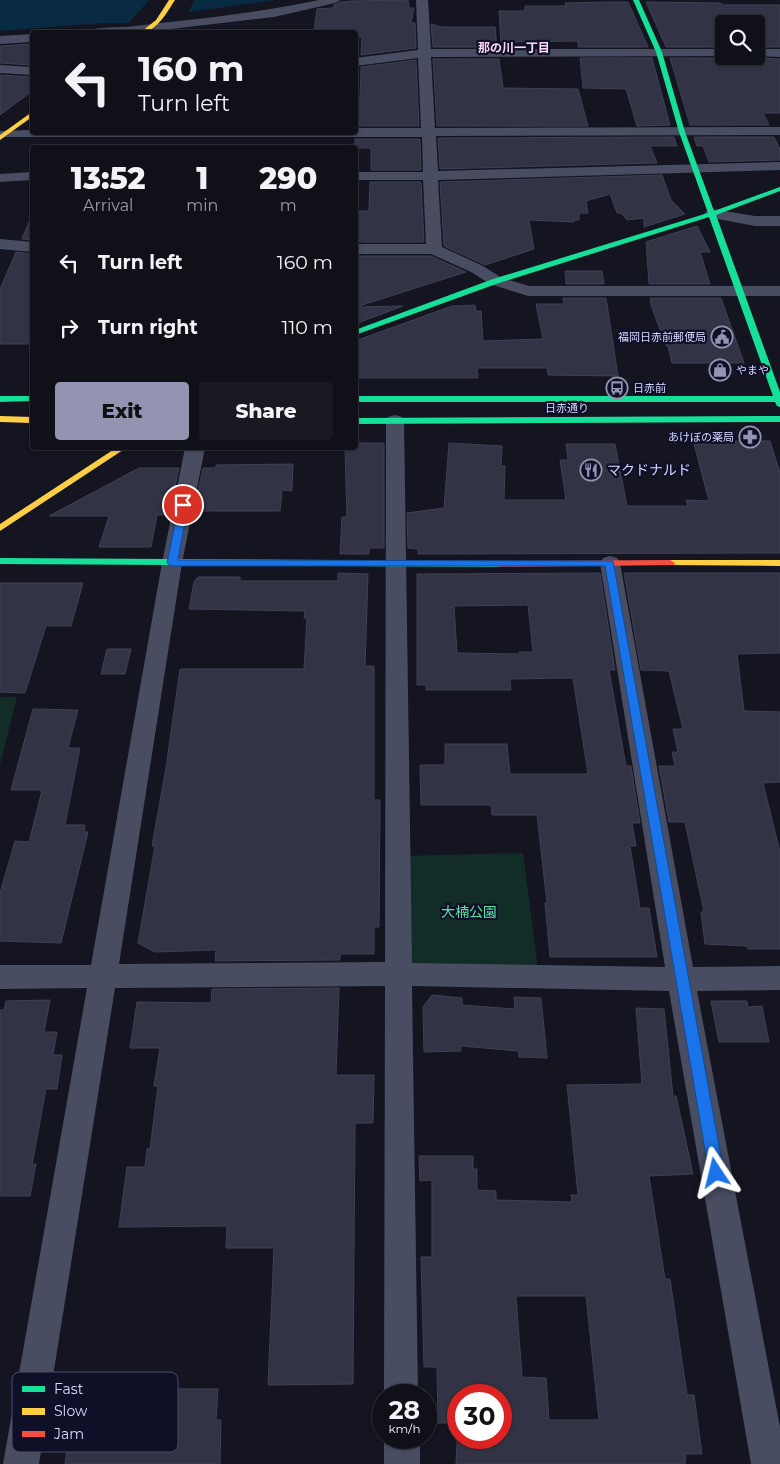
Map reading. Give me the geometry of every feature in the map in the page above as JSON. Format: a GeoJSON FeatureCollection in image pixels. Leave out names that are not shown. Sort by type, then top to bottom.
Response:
{"type":"FeatureCollection","features":[{"type":"Feature","properties":{"kind":"street"},"geometry":{"type":"LineString","coordinates":[[151,27],[172,0]]}},
{"type":"Feature","properties":{"kind":"street"},"geometry":{"type":"LineString","coordinates":[[132,30],[274,13],[335,0]]}},
{"type":"Feature","properties":{"kind":"street"},"geometry":{"type":"LineString","coordinates":[[422,0],[429,177],[434,249]]}},
{"type":"Feature","properties":{"kind":"street"},"geometry":{"type":"LineString","coordinates":[[636,0],[659,52],[682,132],[779,401]]}},
{"type":"Feature","properties":{"kind":"street"},"geometry":{"type":"LineString","coordinates":[[0,40],[30,38]]}},
{"type":"Feature","properties":{"kind":"street"},"geometry":{"type":"LineString","coordinates":[[358,62],[425,53],[715,53]]}},
{"type":"Feature","properties":{"kind":"street"},"geometry":{"type":"LineString","coordinates":[[765,53],[780,53]]}},
{"type":"Feature","properties":{"kind":"street"},"geometry":{"type":"LineString","coordinates":[[0,68],[30,71]]}},
{"type":"Feature","properties":{"kind":"street"},"geometry":{"type":"LineString","coordinates":[[2,135],[30,115]]}},
{"type":"Feature","properties":{"kind":"street"},"geometry":{"type":"LineString","coordinates":[[2,135],[206,141],[428,133],[780,131]]}},
{"type":"Feature","properties":{"kind":"street"},"geometry":{"type":"LineString","coordinates":[[358,176],[429,177],[696,167],[780,166]]}},
{"type":"Feature","properties":{"kind":"street"},"geometry":{"type":"LineString","coordinates":[[0,178],[30,176]]}},
{"type":"Feature","properties":{"kind":"street"},"geometry":{"type":"LineString","coordinates":[[358,332],[496,281],[712,214],[780,189]]}},
{"type":"Feature","properties":{"kind":"street"},"geometry":{"type":"LineString","coordinates":[[712,214],[755,221],[780,221]]}},
{"type":"Feature","properties":{"kind":"street"},"geometry":{"type":"LineString","coordinates":[[0,244],[30,247]]}},
{"type":"Feature","properties":{"kind":"street"},"geometry":{"type":"LineString","coordinates":[[358,249],[434,249],[477,269],[496,281],[528,291],[780,291]]}},
{"type":"Feature","properties":{"kind":"street"},"geometry":{"type":"LineString","coordinates":[[0,399],[30,399]]}},
{"type":"Feature","properties":{"kind":"street","name":"日赤通り"},"geometry":{"type":"LineString","coordinates":[[358,399],[779,401]]}},
{"type":"Feature","properties":{"kind":"street","name":"日赤通り"},"geometry":{"type":"LineString","coordinates":[[358,421],[780,419]]}},
{"type":"Feature","properties":{"kind":"street"},"geometry":{"type":"LineString","coordinates":[[0,420],[30,420]]}},
{"type":"Feature","properties":{"kind":"street"},"geometry":{"type":"LineString","coordinates":[[395,421],[401,1384]]}},
{"type":"Feature","properties":{"kind":"street"},"geometry":{"type":"LineString","coordinates":[[0,528],[117,450]]}},
{"type":"Feature","properties":{"kind":"street"},"geometry":{"type":"LineString","coordinates":[[37,1372],[172,563],[195,450]]}},
{"type":"Feature","properties":{"kind":"street"},"geometry":{"type":"LineString","coordinates":[[0,561],[395,564],[780,563]]}},
{"type":"Feature","properties":{"kind":"street"},"geometry":{"type":"LineString","coordinates":[[610,563],[681,979],[769,1464]]}},
{"type":"Feature","properties":{"kind":"street"},"geometry":{"type":"LineString","coordinates":[[0,978],[398,974],[681,979],[780,978]]}},
{"type":"Feature","properties":{"kind":"street"},"geometry":{"type":"LineString","coordinates":[[402,1449],[402,1464]]}},
{"type":"Feature","properties":{"kind":"green space"},"geometry":{"type":"Polygon","coordinates":[[[0,697],[17,697],[0,765],[0,697]]]}},
{"type":"Feature","properties":{"kind":"green space","name":"大楠公園"},"geometry":{"type":"Polygon","coordinates":[[[523,853],[538,969],[401,971],[404,856],[523,853]]]}},
{"type":"Feature","properties":{"kind":"water"},"geometry":{"type":"Polygon","coordinates":[[[0,0],[275,0],[189,12],[131,23],[101,23],[0,31],[0,0]]]}},
{"type":"Feature","properties":{"kind":"pier"},"geometry":{"type":"Polygon","coordinates":[[[149,0],[195,0],[186,15],[127,25],[149,0]]]}},
{"type":"Feature","properties":{"kind":"building"},"geometry":{"type":"Polygon","coordinates":[[[408,0],[409,8],[414,8],[411,23],[415,23],[416,48],[361,55],[362,37],[358,37],[358,30],[314,30],[317,9],[333,8],[334,5],[341,2],[408,0]]]}},
{"type":"Feature","properties":{"kind":"building"},"geometry":{"type":"Polygon","coordinates":[[[628,2],[648,47],[578,47],[578,41],[501,42],[499,11],[525,11],[525,6],[566,6],[565,3],[628,2]]]}},
{"type":"Feature","properties":{"kind":"building"},"geometry":{"type":"Polygon","coordinates":[[[646,2],[780,5],[780,47],[765,47],[765,15],[715,15],[715,47],[666,47],[646,2]]]}},
{"type":"Feature","properties":{"kind":"building"},"geometry":{"type":"Polygon","coordinates":[[[431,24],[442,27],[495,27],[497,47],[433,47],[431,24]]]}},
{"type":"Feature","properties":{"kind":"building"},"geometry":{"type":"Polygon","coordinates":[[[30,44],[30,65],[0,63],[0,46],[30,44]]]}},
{"type":"Feature","properties":{"kind":"building"},"geometry":{"type":"Polygon","coordinates":[[[580,58],[652,58],[670,125],[637,126],[626,89],[583,88],[580,58]]]}},
{"type":"Feature","properties":{"kind":"building"},"geometry":{"type":"Polygon","coordinates":[[[670,58],[715,58],[715,65],[765,65],[765,58],[780,59],[780,113],[763,113],[769,125],[690,125],[670,58]]]}},
{"type":"Feature","properties":{"kind":"building"},"geometry":{"type":"Polygon","coordinates":[[[433,59],[499,59],[503,88],[578,89],[588,126],[437,126],[433,59]]]}},
{"type":"Feature","properties":{"kind":"building"},"geometry":{"type":"Polygon","coordinates":[[[416,60],[419,126],[358,126],[361,67],[416,60]]]}},
{"type":"Feature","properties":{"kind":"building"},"geometry":{"type":"Polygon","coordinates":[[[0,75],[30,77],[30,92],[0,115],[0,75]]]}},
{"type":"Feature","properties":{"kind":"building"},"geometry":{"type":"Polygon","coordinates":[[[674,137],[677,146],[650,146],[657,163],[440,169],[438,138],[674,137]]]}},
{"type":"Feature","properties":{"kind":"building"},"geometry":{"type":"Polygon","coordinates":[[[694,137],[774,137],[780,149],[780,160],[709,162],[703,146],[697,146],[694,137]]]}},
{"type":"Feature","properties":{"kind":"building"},"geometry":{"type":"Polygon","coordinates":[[[355,139],[420,139],[421,170],[371,170],[371,148],[358,148],[358,145],[355,145],[355,139]]]}},
{"type":"Feature","properties":{"kind":"building"},"geometry":{"type":"Polygon","coordinates":[[[662,175],[671,200],[685,214],[644,227],[644,218],[627,220],[621,213],[617,213],[610,194],[586,201],[588,213],[579,213],[579,220],[574,222],[529,220],[534,249],[485,265],[444,246],[440,182],[662,175]]]}},
{"type":"Feature","properties":{"kind":"building"},"geometry":{"type":"Polygon","coordinates":[[[370,182],[421,182],[424,242],[358,242],[358,211],[369,211],[370,182]]]}},
{"type":"Feature","properties":{"kind":"building"},"geometry":{"type":"Polygon","coordinates":[[[30,220],[30,240],[22,239],[30,220]]]}},
{"type":"Feature","properties":{"kind":"building"},"geometry":{"type":"Polygon","coordinates":[[[697,226],[710,252],[700,252],[710,284],[649,284],[646,242],[697,226]]]}},
{"type":"Feature","properties":{"kind":"building"},"geometry":{"type":"Polygon","coordinates":[[[16,252],[30,254],[30,344],[0,344],[0,289],[16,252]]]}},
{"type":"Feature","properties":{"kind":"building"},"geometry":{"type":"Polygon","coordinates":[[[358,256],[431,256],[466,272],[358,306],[358,256]]]}},
{"type":"Feature","properties":{"kind":"building"},"geometry":{"type":"Polygon","coordinates":[[[565,271],[602,271],[604,284],[566,284],[565,271]]]}},
{"type":"Feature","properties":{"kind":"building"},"geometry":{"type":"Polygon","coordinates":[[[563,298],[606,298],[618,376],[548,375],[547,368],[477,368],[478,378],[358,378],[358,340],[452,306],[475,305],[476,311],[481,311],[483,341],[543,339],[536,304],[564,304],[563,298]]]}},
{"type":"Feature","properties":{"kind":"building"},"geometry":{"type":"Polygon","coordinates":[[[650,298],[721,298],[744,363],[672,363],[668,346],[666,346],[650,298]]]}},
{"type":"Feature","properties":{"kind":"building"},"geometry":{"type":"Polygon","coordinates":[[[403,306],[358,323],[358,307],[403,306]]]}},
{"type":"Feature","properties":{"kind":"building"},"geometry":{"type":"Polygon","coordinates":[[[735,441],[770,441],[780,473],[780,553],[418,554],[418,549],[408,548],[407,513],[444,508],[449,443],[502,446],[501,466],[505,466],[504,500],[566,500],[560,460],[568,460],[566,444],[615,444],[627,506],[688,506],[686,500],[709,501],[694,444],[736,444],[735,441]]]}},
{"type":"Feature","properties":{"kind":"building"},"geometry":{"type":"Polygon","coordinates":[[[358,443],[384,443],[384,548],[369,548],[369,554],[340,554],[342,517],[347,517],[345,450],[358,450],[358,443]]]}},
{"type":"Feature","properties":{"kind":"building"},"geometry":{"type":"Polygon","coordinates":[[[293,464],[292,491],[282,490],[280,511],[194,511],[203,468],[216,468],[216,465],[293,464]]]}},
{"type":"Feature","properties":{"kind":"building"},"geometry":{"type":"Polygon","coordinates":[[[139,468],[179,468],[170,511],[167,511],[167,515],[157,515],[151,547],[99,547],[109,516],[49,516],[139,468]]]}},
{"type":"Feature","properties":{"kind":"building"},"geometry":{"type":"Polygon","coordinates":[[[338,573],[368,574],[365,666],[374,666],[374,800],[380,800],[379,927],[374,927],[374,954],[340,954],[340,960],[215,961],[216,950],[155,952],[138,943],[155,846],[152,846],[166,768],[180,669],[304,669],[307,618],[304,618],[305,611],[189,609],[194,582],[198,577],[240,577],[240,581],[338,581],[338,573]]]}},
{"type":"Feature","properties":{"kind":"building"},"geometry":{"type":"Polygon","coordinates":[[[600,573],[615,670],[609,670],[626,766],[631,766],[640,823],[632,823],[636,846],[630,846],[640,908],[649,908],[657,957],[550,957],[545,903],[547,903],[537,815],[492,815],[491,805],[421,805],[420,765],[445,765],[445,744],[507,744],[510,774],[588,774],[573,678],[510,679],[511,690],[426,690],[426,685],[417,685],[417,574],[600,573]],[[528,605],[454,606],[457,653],[520,654],[519,652],[533,652],[528,605]]]}},
{"type":"Feature","properties":{"kind":"building"},"geometry":{"type":"Polygon","coordinates":[[[624,573],[780,573],[780,653],[737,654],[744,711],[780,712],[780,782],[763,783],[780,852],[780,949],[748,949],[747,946],[705,944],[701,912],[704,912],[685,822],[669,822],[659,766],[675,766],[672,752],[678,752],[673,729],[683,729],[669,671],[641,670],[624,573]]]}},
{"type":"Feature","properties":{"kind":"building"},"geometry":{"type":"Polygon","coordinates":[[[0,583],[83,583],[71,626],[46,626],[25,693],[0,692],[0,583]]]}},
{"type":"Feature","properties":{"kind":"building"},"geometry":{"type":"Polygon","coordinates":[[[107,649],[131,649],[125,674],[101,674],[107,649]]]}},
{"type":"Feature","properties":{"kind":"building"},"geometry":{"type":"Polygon","coordinates":[[[33,709],[78,710],[68,748],[80,748],[65,825],[85,825],[84,832],[88,832],[61,943],[0,941],[0,893],[15,841],[29,842],[42,790],[11,790],[33,709]]]}},
{"type":"Feature","properties":{"kind":"building"},"geometry":{"type":"Polygon","coordinates":[[[339,988],[336,1075],[374,1075],[373,1123],[355,1123],[353,1384],[268,1385],[274,1248],[226,1248],[227,1226],[119,1227],[127,1167],[145,1167],[147,1149],[150,1149],[158,1086],[154,1086],[160,1048],[130,1048],[137,1002],[211,1003],[212,989],[339,988]]]}},
{"type":"Feature","properties":{"kind":"building"},"geometry":{"type":"Polygon","coordinates":[[[432,995],[462,998],[462,1005],[515,1009],[514,997],[541,998],[547,1058],[519,1057],[518,1051],[461,1046],[461,1051],[424,1052],[423,1007],[432,995]]]}},
{"type":"Feature","properties":{"kind":"building"},"geometry":{"type":"Polygon","coordinates":[[[50,1000],[44,1032],[57,1032],[53,1055],[62,1055],[57,1089],[46,1089],[32,1165],[36,1164],[30,1196],[0,1196],[0,1010],[4,1010],[6,1001],[50,1000]]]}},
{"type":"Feature","properties":{"kind":"building"},"geometry":{"type":"Polygon","coordinates":[[[711,1001],[747,1001],[748,1007],[762,1006],[769,1042],[719,1042],[711,1001]]]}},
{"type":"Feature","properties":{"kind":"building"},"geometry":{"type":"Polygon","coordinates":[[[636,1008],[664,1009],[673,1096],[676,1096],[693,1174],[649,1176],[665,1279],[670,1279],[687,1395],[694,1395],[702,1454],[686,1454],[685,1464],[456,1464],[457,1449],[512,1449],[512,1384],[447,1384],[447,1423],[438,1423],[437,1367],[424,1367],[421,1257],[432,1257],[432,1180],[420,1181],[419,1156],[473,1156],[473,1169],[477,1169],[477,1190],[496,1191],[496,1200],[572,1202],[571,1195],[578,1195],[567,1085],[642,1084],[636,1008]],[[516,1296],[522,1377],[546,1378],[549,1420],[599,1420],[586,1296],[516,1296]]]}},
{"type":"Feature","properties":{"kind":"building"},"geometry":{"type":"Polygon","coordinates":[[[178,1389],[218,1389],[216,1420],[221,1420],[220,1464],[65,1464],[67,1452],[178,1452],[178,1389]]]}},
{"type":"Feature","properties":{"kind":"traffic: fast"},"geometry":{"type":"LineString","coordinates":[[636,0],[659,52],[682,132],[780,404]]}},
{"type":"Feature","properties":{"kind":"traffic: fast"},"geometry":{"type":"LineString","coordinates":[[358,332],[496,281],[712,214],[780,189]]}},
{"type":"Feature","properties":{"kind":"traffic: fast"},"geometry":{"type":"LineString","coordinates":[[0,399],[30,399]]}},
{"type":"Feature","properties":{"kind":"traffic: fast"},"geometry":{"type":"LineString","coordinates":[[358,399],[780,399]]}},
{"type":"Feature","properties":{"kind":"traffic: fast"},"geometry":{"type":"LineString","coordinates":[[358,421],[780,419]]}},
{"type":"Feature","properties":{"kind":"traffic: fast"},"geometry":{"type":"LineString","coordinates":[[0,561],[499,564]]}},
{"type":"Feature","properties":{"kind":"traffic: slow"},"geometry":{"type":"LineString","coordinates":[[147,30],[158,21],[172,0]]}},
{"type":"Feature","properties":{"kind":"traffic: slow"},"geometry":{"type":"LineString","coordinates":[[0,138],[30,116]]}},
{"type":"Feature","properties":{"kind":"traffic: slow"},"geometry":{"type":"LineString","coordinates":[[0,419],[30,420]]}},
{"type":"Feature","properties":{"kind":"traffic: slow"},"geometry":{"type":"LineString","coordinates":[[0,528],[118,450]]}},
{"type":"Feature","properties":{"kind":"traffic: slow"},"geometry":{"type":"LineString","coordinates":[[670,563],[780,563]]}},
{"type":"Feature","properties":{"kind":"traffic: jam"},"geometry":{"type":"LineString","coordinates":[[499,564],[670,563]]}},
{"type":"Feature","properties":{"kind":"place","name":"福岡日赤前郵便局"},"geometry":{"type":"Point","coordinates":[722,337]}},
{"type":"Feature","properties":{"kind":"place","name":"やまや"},"geometry":{"type":"Point","coordinates":[720,370]}},
{"type":"Feature","properties":{"kind":"place","name":"日赤前"},"geometry":{"type":"Point","coordinates":[617,388]}},
{"type":"Feature","properties":{"kind":"place","name":"あけぼの薬局"},"geometry":{"type":"Point","coordinates":[750,437]}},
{"type":"Feature","properties":{"kind":"place","name":"マクドナルド"},"geometry":{"type":"Point","coordinates":[591,470]}},
{"type":"Feature","properties":{"kind":"district","name":"那の川一丁目"},"geometry":{"type":"Point","coordinates":[514,48]}},
{"type":"Feature","properties":{"kind":"route"},"geometry":{"type":"LineString","coordinates":[[183,505],[172,563],[610,563],[716,1173]]}}]}
